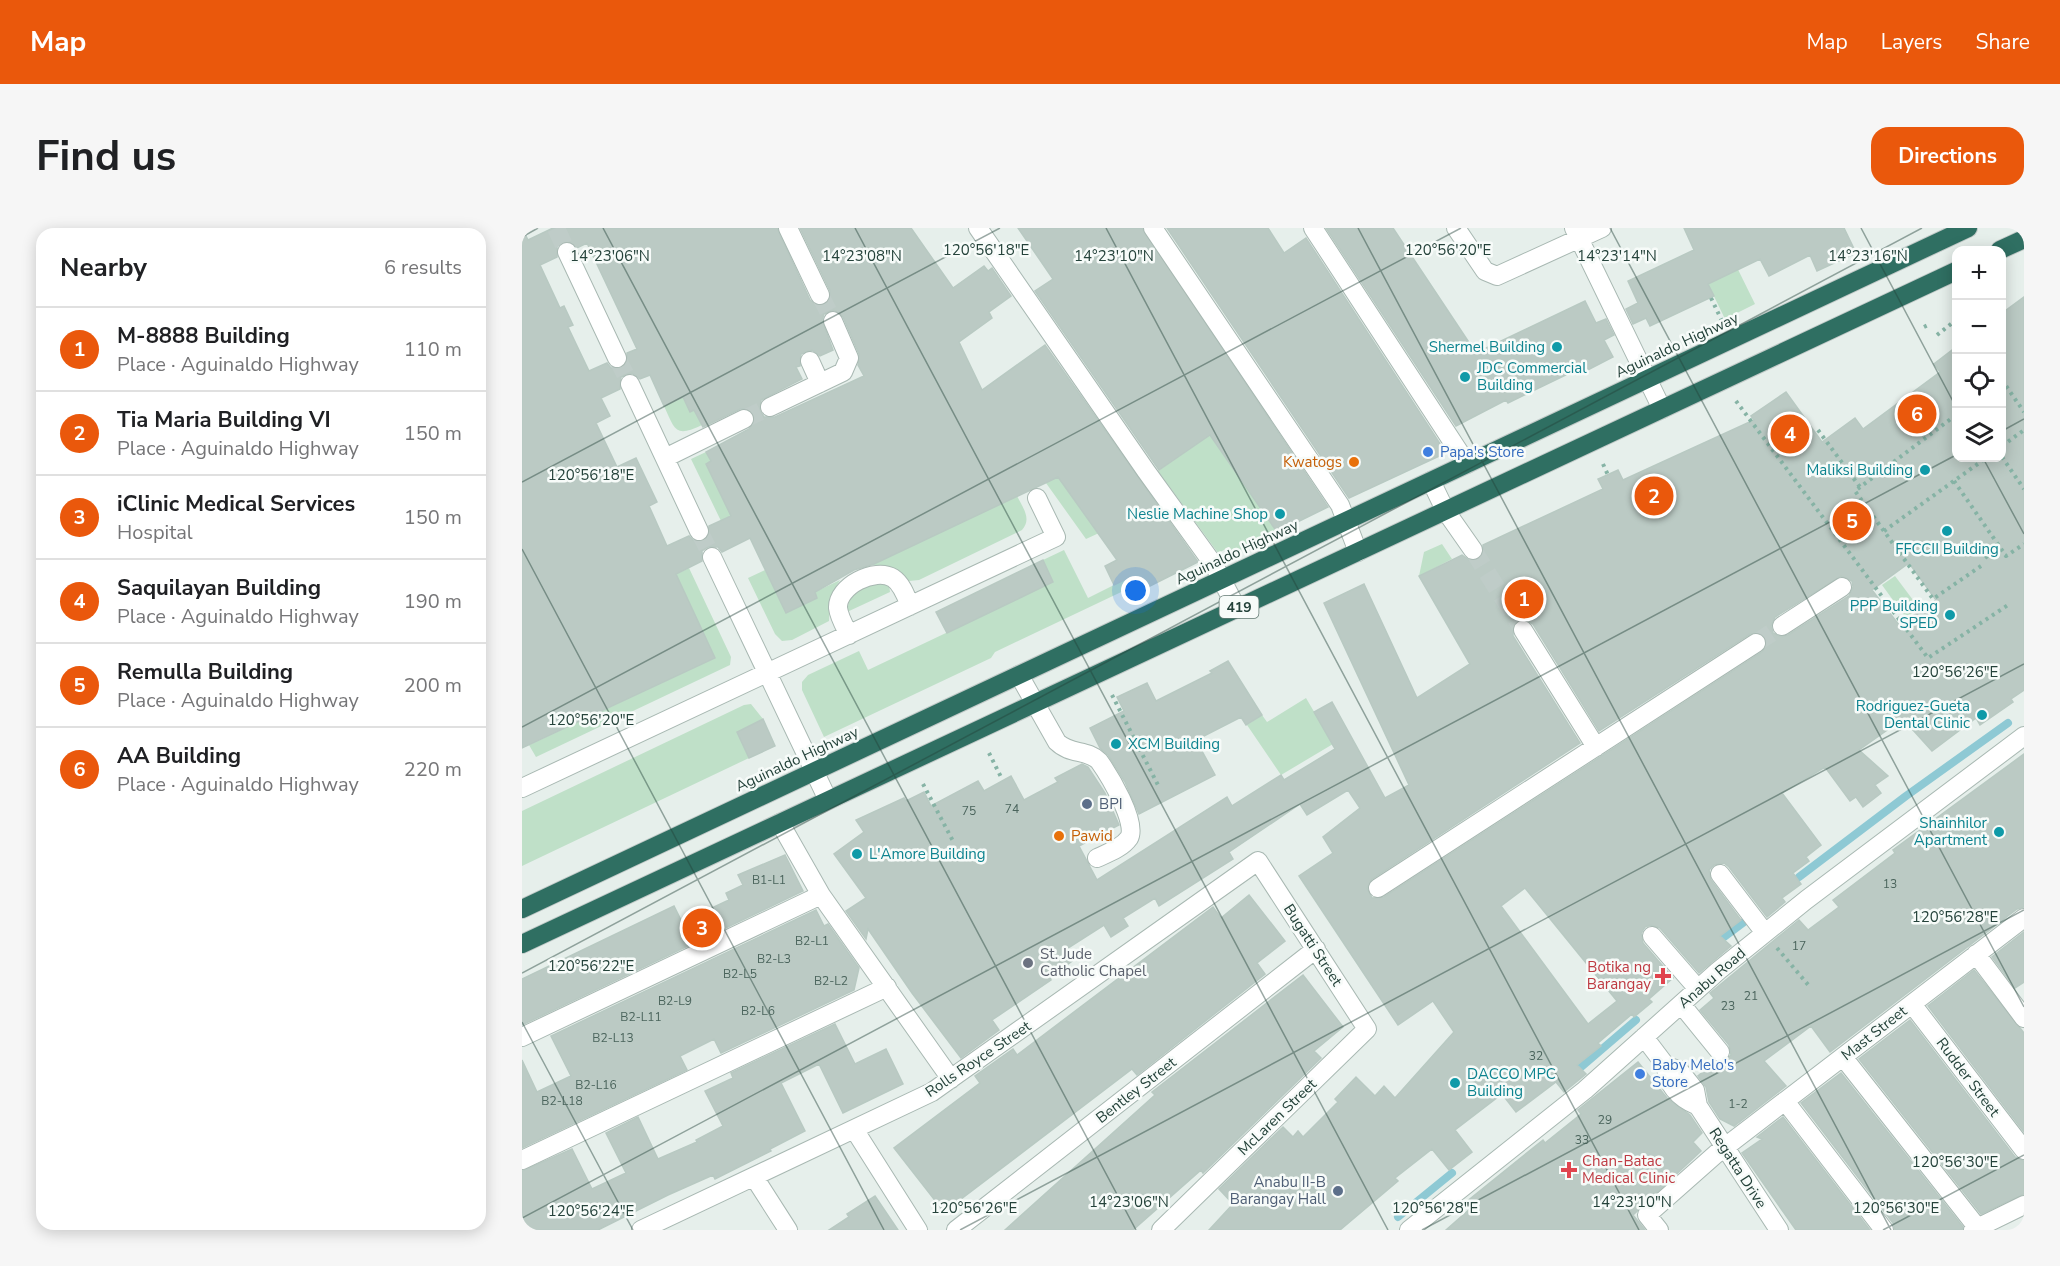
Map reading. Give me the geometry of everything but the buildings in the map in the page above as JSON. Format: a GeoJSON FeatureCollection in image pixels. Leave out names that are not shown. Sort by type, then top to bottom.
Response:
{"type":"FeatureCollection","features":[{"type":"Feature","properties":{"kind":"highway","name":"Aguinaldo Highway"},"geometry":{"type":"LineString","coordinates":[[522,909],[1968,228]]}},
{"type":"Feature","properties":{"kind":"highway"},"geometry":{"type":"LineString","coordinates":[[2006,247],[2024,239]]}},
{"type":"Feature","properties":{"kind":"highway","name":"419"},"geometry":{"type":"LineString","coordinates":[[522,944],[1952,273]]}},
{"type":"Feature","properties":{"kind":"street"},"geometry":{"type":"LineString","coordinates":[[788,228],[820,295]]}},
{"type":"Feature","properties":{"kind":"street"},"geometry":{"type":"LineString","coordinates":[[978,228],[1214,565],[1237,609]]}},
{"type":"Feature","properties":{"kind":"street"},"geometry":{"type":"LineString","coordinates":[[1153,228],[1347,520],[1358,552]]}},
{"type":"Feature","properties":{"kind":"street"},"geometry":{"type":"LineString","coordinates":[[1313,228],[1467,464]]}},
{"type":"Feature","properties":{"kind":"street"},"geometry":{"type":"LineString","coordinates":[[1456,228],[1490,275],[1504,274],[1576,233],[1602,228]]}},
{"type":"Feature","properties":{"kind":"street"},"geometry":{"type":"LineString","coordinates":[[1576,233],[1662,409]]}},
{"type":"Feature","properties":{"kind":"street"},"geometry":{"type":"LineString","coordinates":[[567,252],[617,358]]}},
{"type":"Feature","properties":{"kind":"street"},"geometry":{"type":"LineString","coordinates":[[770,407],[843,372],[847,366],[847,351],[833,321]]}},
{"type":"Feature","properties":{"kind":"street"},"geometry":{"type":"LineString","coordinates":[[810,361],[820,383]]}},
{"type":"Feature","properties":{"kind":"street"},"geometry":{"type":"LineString","coordinates":[[630,384],[699,531]]}},
{"type":"Feature","properties":{"kind":"street"},"geometry":{"type":"LineString","coordinates":[[665,458],[744,419]]}},
{"type":"Feature","properties":{"kind":"street"},"geometry":{"type":"LineString","coordinates":[[1431,481],[1446,510],[1473,550]]}},
{"type":"Feature","properties":{"kind":"street"},"geometry":{"type":"LineString","coordinates":[[522,788],[1056,537],[1037,498]]}},
{"type":"Feature","properties":{"kind":"street"},"geometry":{"type":"LineString","coordinates":[[712,557],[828,800]]}},
{"type":"Feature","properties":{"kind":"street"},"geometry":{"type":"LineString","coordinates":[[849,635],[840,616],[839,600],[846,589],[870,576],[879,574],[893,578],[902,587],[910,606]]}},
{"type":"Feature","properties":{"kind":"street"},"geometry":{"type":"LineString","coordinates":[[1782,626],[1842,587]]}},
{"type":"Feature","properties":{"kind":"street"},"geometry":{"type":"LineString","coordinates":[[1523,630],[1596,747]]}},
{"type":"Feature","properties":{"kind":"street"},"geometry":{"type":"LineString","coordinates":[[1378,888],[1756,643]]}},
{"type":"Feature","properties":{"kind":"street"},"geometry":{"type":"LineString","coordinates":[[1019,675],[1034,704],[1062,747],[1091,755],[1099,761],[1130,819],[1131,834],[1127,840],[1097,858]]}},
{"type":"Feature","properties":{"kind":"street","name":"Anabu Road"},"geometry":{"type":"LineString","coordinates":[[1409,1230],[1575,1099],[1698,989],[1769,938],[2024,736]]}},
{"type":"Feature","properties":{"kind":"street"},"geometry":{"type":"LineString","coordinates":[[780,823],[821,895],[951,1079]]}},
{"type":"Feature","properties":{"kind":"street","name":"Bugatti Street"},"geometry":{"type":"LineString","coordinates":[[1258,861],[1367,1029]]}},
{"type":"Feature","properties":{"kind":"street","name":"Rolls Royce Street"},"geometry":{"type":"LineString","coordinates":[[641,1230],[660,1226],[753,1177],[932,1092],[1258,861]]}},
{"type":"Feature","properties":{"kind":"street"},"geometry":{"type":"LineString","coordinates":[[1720,874],[1769,938]]}},
{"type":"Feature","properties":{"kind":"street"},"geometry":{"type":"LineString","coordinates":[[522,1037],[821,895]]}},
{"type":"Feature","properties":{"kind":"street","name":"Mast Street"},"geometry":{"type":"LineString","coordinates":[[1659,1230],[1647,1215],[1724,1148],[2024,918]]}},
{"type":"Feature","properties":{"kind":"street"},"geometry":{"type":"LineString","coordinates":[[1652,936],[1698,989]]}},
{"type":"Feature","properties":{"kind":"street","name":"Bentley Street"},"geometry":{"type":"LineString","coordinates":[[956,1230],[1316,950]]}},
{"type":"Feature","properties":{"kind":"street"},"geometry":{"type":"LineString","coordinates":[[1976,954],[2024,1018]]}},
{"type":"Feature","properties":{"kind":"street"},"geometry":{"type":"LineString","coordinates":[[522,1160],[887,987]]}},
{"type":"Feature","properties":{"kind":"street"},"geometry":{"type":"LineString","coordinates":[[1682,1004],[1720,1052]]}},
{"type":"Feature","properties":{"kind":"street","name":"Rudder Street"},"geometry":{"type":"LineString","coordinates":[[1912,1004],[2024,1150]]}},
{"type":"Feature","properties":{"kind":"street","name":"McLaren Street"},"geometry":{"type":"LineString","coordinates":[[1161,1230],[1367,1029]]}},
{"type":"Feature","properties":{"kind":"street","name":"Regatta Drive"},"geometry":{"type":"LineString","coordinates":[[1644,1038],[1666,1066],[1679,1070],[1695,1090],[1698,1106],[1779,1230]]}},
{"type":"Feature","properties":{"kind":"street"},"geometry":{"type":"LineString","coordinates":[[1843,1057],[1975,1228],[2024,1205]]}},
{"type":"Feature","properties":{"kind":"street"},"geometry":{"type":"LineString","coordinates":[[1785,1101],[1884,1230]]}},
{"type":"Feature","properties":{"kind":"street"},"geometry":{"type":"LineString","coordinates":[[854,1129],[918,1230]]}},
{"type":"Feature","properties":{"kind":"street"},"geometry":{"type":"LineString","coordinates":[[753,1177],[788,1230]]}},
{"type":"Feature","properties":{"kind":"path"},"geometry":{"type":"LineString","coordinates":[[1711,298],[1723,323]]}},
{"type":"Feature","properties":{"kind":"path"},"geometry":{"type":"LineString","coordinates":[[1936,335],[1952,323]]}},
{"type":"Feature","properties":{"kind":"path"},"geometry":{"type":"LineString","coordinates":[[1924,327],[1930,324]]}},
{"type":"Feature","properties":{"kind":"path"},"geometry":{"type":"LineString","coordinates":[[2006,386],[2024,412]]}},
{"type":"Feature","properties":{"kind":"path"},"geometry":{"type":"LineString","coordinates":[[1736,401],[1928,658],[2008,605]]}},
{"type":"Feature","properties":{"kind":"path"},"geometry":{"type":"LineString","coordinates":[[1952,418],[1855,491],[1933,599],[1981,566]]}},
{"type":"Feature","properties":{"kind":"path"},"geometry":{"type":"LineString","coordinates":[[1818,430],[1860,487]]}},
{"type":"Feature","properties":{"kind":"path"},"geometry":{"type":"LineString","coordinates":[[2006,443],[2024,430]]}},
{"type":"Feature","properties":{"kind":"path"},"geometry":{"type":"LineString","coordinates":[[1884,531],[1980,462]]}},
{"type":"Feature","properties":{"kind":"path"},"geometry":{"type":"LineString","coordinates":[[2004,462],[2024,489]]}},
{"type":"Feature","properties":{"kind":"path"},"geometry":{"type":"LineString","coordinates":[[1603,464],[1608,475]]}},
{"type":"Feature","properties":{"kind":"path"},"geometry":{"type":"LineString","coordinates":[[1954,481],[2006,556],[2024,544]]}},
{"type":"Feature","properties":{"kind":"path"},"geometry":{"type":"LineString","coordinates":[[1985,558],[2000,547]]}},
{"type":"Feature","properties":{"kind":"path"},"geometry":{"type":"LineString","coordinates":[[1112,695],[1159,787]]}},
{"type":"Feature","properties":{"kind":"path"},"geometry":{"type":"LineString","coordinates":[[989,753],[1001,777]]}},
{"type":"Feature","properties":{"kind":"path"},"geometry":{"type":"LineString","coordinates":[[923,784],[954,843]]}},
{"type":"Feature","properties":{"kind":"path"},"geometry":{"type":"LineString","coordinates":[[1769,938],[1810,987]]}},
{"type":"Feature","properties":{"kind":"green space"},"geometry":{"type":"Polygon","coordinates":[[[1722,237],[1755,304],[1725,319],[1692,251],[1722,237]]]}},
{"type":"Feature","properties":{"kind":"green space"},"geometry":{"type":"Polygon","coordinates":[[[683,397],[690,412],[694,410],[702,425],[686,431],[681,431],[674,426],[664,406],[683,397]]]}},
{"type":"Feature","properties":{"kind":"green space"},"geometry":{"type":"Polygon","coordinates":[[[1210,435],[1277,532],[1230,555],[1226,549],[1218,553],[1158,471],[1210,435]]]}},
{"type":"Feature","properties":{"kind":"green space"},"geometry":{"type":"Polygon","coordinates":[[[706,452],[711,461],[706,464],[731,516],[721,521],[691,459],[706,452]]]}},
{"type":"Feature","properties":{"kind":"green space"},"geometry":{"type":"Polygon","coordinates":[[[1046,459],[1099,533],[1086,539],[1046,483],[1037,463],[1046,459]]]}},
{"type":"Feature","properties":{"kind":"green space"},"geometry":{"type":"Polygon","coordinates":[[[1017,496],[1026,518],[1022,530],[919,580],[909,581],[886,566],[872,565],[1017,496]]]}},
{"type":"Feature","properties":{"kind":"green space"},"geometry":{"type":"Polygon","coordinates":[[[1442,544],[1452,559],[1419,576],[1424,552],[1442,544]]]}},
{"type":"Feature","properties":{"kind":"green space"},"geometry":{"type":"Polygon","coordinates":[[[1064,550],[1088,598],[1130,577],[1136,585],[995,652],[991,658],[824,737],[802,690],[802,682],[808,675],[859,651],[868,670],[1053,582],[1043,560],[1064,550]]]}},
{"type":"Feature","properties":{"kind":"green space"},"geometry":{"type":"Polygon","coordinates":[[[689,568],[731,657],[730,665],[536,757],[529,745],[715,658],[676,574],[689,568]]]}},
{"type":"Feature","properties":{"kind":"green space"},"geometry":{"type":"Polygon","coordinates":[[[765,570],[786,613],[817,598],[815,592],[840,580],[830,597],[829,621],[792,640],[782,641],[775,634],[748,578],[765,570]]]}},
{"type":"Feature","properties":{"kind":"green space"},"geometry":{"type":"Polygon","coordinates":[[[1895,576],[1919,608],[1906,618],[1882,585],[1895,576]]]}},
{"type":"Feature","properties":{"kind":"green space"},"geometry":{"type":"Polygon","coordinates":[[[873,583],[889,585],[890,592],[847,612],[850,595],[873,583]]]}},
{"type":"Feature","properties":{"kind":"green space"},"geometry":{"type":"Polygon","coordinates":[[[1306,698],[1333,744],[1281,775],[1247,725],[1262,715],[1267,722],[1306,698]]]}},
{"type":"Feature","properties":{"kind":"green space"},"geometry":{"type":"Polygon","coordinates":[[[751,704],[763,719],[737,732],[749,758],[522,866],[522,811],[744,705],[751,704]]]}},
{"type":"Feature","properties":{"kind":"waterway"},"geometry":{"type":"LineString","coordinates":[[1799,877],[2008,723]]}},
{"type":"Feature","properties":{"kind":"waterway"},"geometry":{"type":"LineString","coordinates":[[1724,937],[1744,922]]}},
{"type":"Feature","properties":{"kind":"waterway"},"geometry":{"type":"LineString","coordinates":[[1573,1074],[1636,1020]]}},
{"type":"Feature","properties":{"kind":"waterway"},"geometry":{"type":"LineString","coordinates":[[1398,1217],[1452,1173]]}},
{"type":"Feature","properties":{"kind":"tunnel"},"geometry":{"type":"LineString","coordinates":[[556,228],[567,252]]}},
{"type":"Feature","properties":{"kind":"tunnel"},"geometry":{"type":"LineString","coordinates":[[820,295],[833,321]]}},
{"type":"Feature","properties":{"kind":"tunnel"},"geometry":{"type":"LineString","coordinates":[[617,358],[630,384]]}},
{"type":"Feature","properties":{"kind":"tunnel"},"geometry":{"type":"LineString","coordinates":[[744,419],[770,407]]}},
{"type":"Feature","properties":{"kind":"tunnel"},"geometry":{"type":"LineString","coordinates":[[699,531],[712,557]]}},
{"type":"Feature","properties":{"kind":"tunnel"},"geometry":{"type":"LineString","coordinates":[[1473,550],[1523,630]]}},
{"type":"Feature","properties":{"kind":"tunnel"},"geometry":{"type":"LineString","coordinates":[[1756,643],[1782,626]]}},
{"type":"Feature","properties":{"kind":"place","name":"Shermel Building"},"geometry":{"type":"Point","coordinates":[1557,347]}},
{"type":"Feature","properties":{"kind":"place","name":"JDC Commercial Building"},"geometry":{"type":"Point","coordinates":[1465,377]}},
{"type":"Feature","properties":{"kind":"place","name":"AA Building"},"geometry":{"type":"Point","coordinates":[1917,414]}},
{"type":"Feature","properties":{"kind":"place","name":"Saquilayan Building"},"geometry":{"type":"Point","coordinates":[1790,434]}},
{"type":"Feature","properties":{"kind":"place","name":"Papa's Store"},"geometry":{"type":"Point","coordinates":[1428,452]}},
{"type":"Feature","properties":{"kind":"place","name":"Kwatogs"},"geometry":{"type":"Point","coordinates":[1354,462]}},
{"type":"Feature","properties":{"kind":"place","name":"Maliksi Building"},"geometry":{"type":"Point","coordinates":[1925,470]}},
{"type":"Feature","properties":{"kind":"place","name":"Tia Maria Building VI"},"geometry":{"type":"Point","coordinates":[1654,496]}},
{"type":"Feature","properties":{"kind":"place","name":"Neslie Machine Shop"},"geometry":{"type":"Point","coordinates":[1280,514]}},
{"type":"Feature","properties":{"kind":"place","name":"Remulla Building"},"geometry":{"type":"Point","coordinates":[1852,521]}},
{"type":"Feature","properties":{"kind":"place","name":"FFCCII Building"},"geometry":{"type":"Point","coordinates":[1947,531]}},
{"type":"Feature","properties":{"kind":"place","name":"M-8888 Building"},"geometry":{"type":"Point","coordinates":[1524,599]}},
{"type":"Feature","properties":{"kind":"place","name":"PPP Building SPED"},"geometry":{"type":"Point","coordinates":[1950,615]}},
{"type":"Feature","properties":{"kind":"place","name":"Rodriguez-Gueta Dental Clinic"},"geometry":{"type":"Point","coordinates":[1982,715]}},
{"type":"Feature","properties":{"kind":"place","name":"XCM Building"},"geometry":{"type":"Point","coordinates":[1116,744]}},
{"type":"Feature","properties":{"kind":"place","name":"BPI"},"geometry":{"type":"Point","coordinates":[1087,804]}},
{"type":"Feature","properties":{"kind":"place","name":"Shainhilor Apartment"},"geometry":{"type":"Point","coordinates":[1999,832]}},
{"type":"Feature","properties":{"kind":"place","name":"Pawid"},"geometry":{"type":"Point","coordinates":[1059,836]}},
{"type":"Feature","properties":{"kind":"place","name":"L'Amore Building"},"geometry":{"type":"Point","coordinates":[857,854]}},
{"type":"Feature","properties":{"kind":"place","name":"iClinic Medical Services"},"geometry":{"type":"Point","coordinates":[702,928]}},
{"type":"Feature","properties":{"kind":"place","name":"St. Jude Catholic Chapel"},"geometry":{"type":"Point","coordinates":[1028,963]}},
{"type":"Feature","properties":{"kind":"place","name":"Botika ng Barangay"},"geometry":{"type":"Point","coordinates":[1663,976]}},
{"type":"Feature","properties":{"kind":"place","name":"Baby Melo's Store"},"geometry":{"type":"Point","coordinates":[1640,1074]}},
{"type":"Feature","properties":{"kind":"place","name":"DACCO MPC Building"},"geometry":{"type":"Point","coordinates":[1455,1083]}},
{"type":"Feature","properties":{"kind":"place","name":"Chan-Batac Medical Clinic"},"geometry":{"type":"Point","coordinates":[1569,1170]}},
{"type":"Feature","properties":{"kind":"place","name":"Anabu II-B Barangay Hall"},"geometry":{"type":"Point","coordinates":[1338,1191]}}]}
